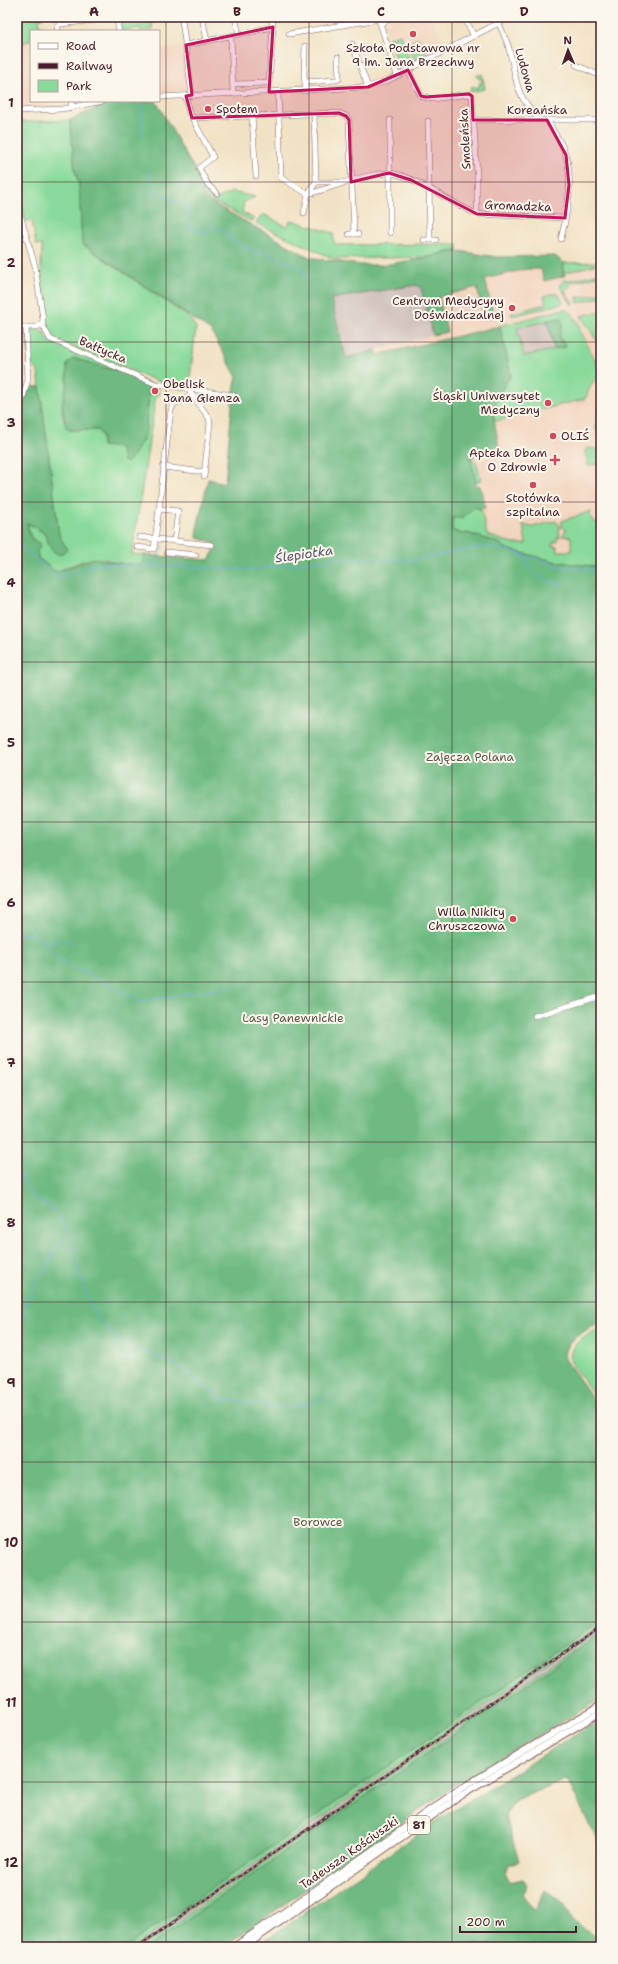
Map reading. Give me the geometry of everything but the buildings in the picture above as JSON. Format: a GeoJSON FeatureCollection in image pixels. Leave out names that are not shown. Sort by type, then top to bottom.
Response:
{"type":"FeatureCollection","features":[{"type":"Feature","properties":{"kind":"main road","name":"Tadeusza Kościuszki"},"geometry":{"type":"LineString","coordinates":[[234,1947],[460,1789],[601,1705]]}},
{"type":"Feature","properties":{"kind":"main road","name":"Tadeusza Kościuszki"},"geometry":{"type":"LineString","coordinates":[[244,1947],[462,1795],[601,1712]]}},
{"type":"Feature","properties":{"kind":"street"},"geometry":{"type":"LineString","coordinates":[[202,17],[207,40]]}},
{"type":"Feature","properties":{"kind":"street"},"geometry":{"type":"LineString","coordinates":[[235,17],[239,34]]}},
{"type":"Feature","properties":{"kind":"street"},"geometry":{"type":"LineString","coordinates":[[233,84],[269,83],[273,27],[272,17]]}},
{"type":"Feature","properties":{"kind":"street"},"geometry":{"type":"LineString","coordinates":[[289,34],[392,17]]}},
{"type":"Feature","properties":{"kind":"street"},"geometry":{"type":"LineString","coordinates":[[464,17],[474,36]]}},
{"type":"Feature","properties":{"kind":"street"},"geometry":{"type":"LineString","coordinates":[[160,97],[368,87],[408,70],[510,17]]}},
{"type":"Feature","properties":{"kind":"street"},"geometry":{"type":"LineString","coordinates":[[58,30],[57,27],[60,24],[114,18],[118,21],[119,30]]}},
{"type":"Feature","properties":{"kind":"street"},"geometry":{"type":"LineString","coordinates":[[182,20],[186,45],[189,95],[188,110],[213,157],[199,168],[208,185],[217,193]]}},
{"type":"Feature","properties":{"kind":"street"},"geometry":{"type":"LineString","coordinates":[[379,20],[397,75]]}},
{"type":"Feature","properties":{"kind":"street","name":"Ludowa"},"geometry":{"type":"LineString","coordinates":[[499,23],[509,48],[519,92],[524,102],[539,119]]}},
{"type":"Feature","properties":{"kind":"street"},"geometry":{"type":"LineString","coordinates":[[186,45],[273,27]]}},
{"type":"Feature","properties":{"kind":"street"},"geometry":{"type":"LineString","coordinates":[[231,36],[233,94]]}},
{"type":"Feature","properties":{"kind":"street"},"geometry":{"type":"LineString","coordinates":[[352,44],[368,87]]}},
{"type":"Feature","properties":{"kind":"street"},"geometry":{"type":"LineString","coordinates":[[305,46],[306,91]]}},
{"type":"Feature","properties":{"kind":"street"},"geometry":{"type":"LineString","coordinates":[[306,82],[339,79],[338,57]]}},
{"type":"Feature","properties":{"kind":"street"},"geometry":{"type":"LineString","coordinates":[[576,65],[601,76]]}},
{"type":"Feature","properties":{"kind":"street","name":"Smoleńska"},"geometry":{"type":"LineString","coordinates":[[408,70],[421,96],[432,99],[469,94],[472,96],[477,173],[477,214]]}},
{"type":"Feature","properties":{"kind":"street"},"geometry":{"type":"LineString","coordinates":[[278,92],[281,178],[308,194],[350,182],[390,173]]}},
{"type":"Feature","properties":{"kind":"street"},"geometry":{"type":"LineString","coordinates":[[71,102],[72,108]]}},
{"type":"Feature","properties":{"kind":"street"},"geometry":{"type":"LineString","coordinates":[[17,111],[41,111],[72,108],[99,102]]}},
{"type":"Feature","properties":{"kind":"street"},"geometry":{"type":"LineString","coordinates":[[192,118],[339,113],[346,116],[349,120],[353,234]]}},
{"type":"Feature","properties":{"kind":"street"},"geometry":{"type":"LineString","coordinates":[[304,213],[308,194],[316,182],[314,114]]}},
{"type":"Feature","properties":{"kind":"street"},"geometry":{"type":"LineString","coordinates":[[252,116],[256,176]]}},
{"type":"Feature","properties":{"kind":"street"},"geometry":{"type":"LineString","coordinates":[[384,233],[392,233],[390,120]]}},
{"type":"Feature","properties":{"kind":"street","name":"Koreańska"},"geometry":{"type":"LineString","coordinates":[[473,120],[601,120]]}},
{"type":"Feature","properties":{"kind":"street"},"geometry":{"type":"LineString","coordinates":[[547,120],[566,154],[569,185],[561,239]]}},
{"type":"Feature","properties":{"kind":"street"},"geometry":{"type":"LineString","coordinates":[[428,121],[429,190],[427,240],[436,240]]}},
{"type":"Feature","properties":{"kind":"street","name":"Gromadzka"},"geometry":{"type":"LineString","coordinates":[[390,173],[411,180],[465,210],[477,214],[565,218]]}},
{"type":"Feature","properties":{"kind":"street"},"geometry":{"type":"LineString","coordinates":[[316,182],[350,182]]}},
{"type":"Feature","properties":{"kind":"street"},"geometry":{"type":"LineString","coordinates":[[17,204],[35,266],[43,316],[42,324],[37,327],[17,327]]}},
{"type":"Feature","properties":{"kind":"street","name":"Bałtycka"},"geometry":{"type":"LineString","coordinates":[[42,324],[50,339],[152,383],[191,392],[233,394]]}},
{"type":"Feature","properties":{"kind":"street"},"geometry":{"type":"LineString","coordinates":[[22,402],[28,378],[26,327]]}},
{"type":"Feature","properties":{"kind":"street"},"geometry":{"type":"LineString","coordinates":[[138,547],[154,548],[170,410],[174,404],[191,392],[209,418],[210,423],[205,474],[164,467]]}},
{"type":"Feature","properties":{"kind":"street"},"geometry":{"type":"LineString","coordinates":[[159,509],[178,511],[174,541]]}},
{"type":"Feature","properties":{"kind":"street"},"geometry":{"type":"LineString","coordinates":[[138,537],[212,545]]}},
{"type":"Feature","properties":{"kind":"street"},"geometry":{"type":"LineString","coordinates":[[189,554],[190,543]]}},
{"type":"Feature","properties":{"kind":"street"},"geometry":{"type":"LineString","coordinates":[[167,552],[196,555]]}},
{"type":"Feature","properties":{"kind":"street"},"geometry":{"type":"LineString","coordinates":[[535,1016],[601,996]]}},
{"type":"Feature","properties":{"kind":"highlighted area"},"geometry":{"type":"Polygon","coordinates":[[[273,27],[269,92],[368,87],[408,70],[421,96],[426,97],[469,94],[472,96],[473,120],[547,120],[566,155],[569,185],[565,218],[477,214],[411,180],[389,173],[351,182],[349,120],[346,116],[339,113],[192,118],[186,96],[192,95],[186,45],[273,27]]]}},
{"type":"Feature","properties":{"kind":"shaded area","name":"Szkoła Podstawowa nr 9 im. Jana Brzechwy"},"geometry":{"type":"Polygon","coordinates":[[[398,17],[430,17],[445,45],[398,69],[384,24],[398,17]]]}},
{"type":"Feature","properties":{"kind":"shaded area"},"geometry":{"type":"Polygon","coordinates":[[[30,40],[30,102],[50,102],[50,108],[17,110],[17,45],[30,40]]]}},
{"type":"Feature","properties":{"kind":"shaded area"},"geometry":{"type":"Polygon","coordinates":[[[185,46],[191,93],[160,94],[160,49],[185,46]]]}},
{"type":"Feature","properties":{"kind":"shaded area","name":"Śląski Uniwersytet Medyczny"},"geometry":{"type":"Polygon","coordinates":[[[601,262],[601,547],[576,556],[514,544],[487,535],[481,509],[474,507],[469,455],[497,444],[499,441],[493,414],[500,326],[378,355],[377,350],[346,358],[416,285],[485,279],[526,269],[541,269],[544,281],[563,276],[564,263],[601,262]]]}},
{"type":"Feature","properties":{"kind":"shaded area"},"geometry":{"type":"Polygon","coordinates":[[[416,285],[421,288],[433,335],[388,347],[380,347],[376,350],[346,358],[331,299],[416,285]]]}},
{"type":"Feature","properties":{"kind":"shaded area"},"geometry":{"type":"Polygon","coordinates":[[[547,320],[554,349],[524,356],[517,328],[547,320]]]}},
{"type":"Feature","properties":{"kind":"shaded area"},"geometry":{"type":"Polygon","coordinates":[[[601,1625],[601,1630],[141,1947],[134,1947],[601,1625]]]}},
{"type":"Feature","properties":{"kind":"green space"},"geometry":{"type":"Polygon","coordinates":[[[24,17],[44,17],[39,19],[41,30],[30,30],[30,40],[17,45],[17,20],[24,17]]]}},
{"type":"Feature","properties":{"kind":"green space"},"geometry":{"type":"Polygon","coordinates":[[[118,17],[151,17],[153,30],[141,30],[140,28],[120,30],[118,17]]]}},
{"type":"Feature","properties":{"kind":"green space"},"geometry":{"type":"Polygon","coordinates":[[[400,34],[410,62],[399,66],[389,38],[400,34]]]}},
{"type":"Feature","properties":{"kind":"green space"},"geometry":{"type":"Polygon","coordinates":[[[418,38],[427,53],[414,60],[406,45],[418,38]]]}},
{"type":"Feature","properties":{"kind":"green space"},"geometry":{"type":"Polygon","coordinates":[[[482,74],[485,89],[470,92],[471,87],[474,86],[475,88],[480,86],[479,83],[483,82],[482,79],[480,80],[476,76],[482,74]]]}},
{"type":"Feature","properties":{"kind":"green space","name":"Lasy Panewnickie"},"geometry":{"type":"Polygon","coordinates":[[[157,102],[188,159],[207,187],[201,193],[205,199],[309,257],[360,265],[383,265],[430,257],[445,252],[458,251],[497,257],[555,256],[564,263],[563,276],[544,281],[541,269],[526,269],[485,279],[494,317],[484,319],[477,287],[439,297],[447,332],[433,335],[421,288],[416,285],[331,299],[346,358],[376,350],[378,355],[500,326],[511,376],[499,393],[493,414],[499,447],[486,450],[486,453],[470,457],[477,486],[480,486],[485,508],[481,509],[474,507],[463,518],[453,518],[452,530],[461,534],[467,533],[499,543],[507,549],[557,562],[601,567],[601,1321],[571,1341],[565,1353],[565,1359],[601,1410],[601,1620],[126,1947],[17,1947],[17,403],[23,406],[28,386],[40,387],[59,535],[67,549],[60,555],[52,551],[44,533],[27,523],[30,538],[40,543],[40,548],[37,550],[38,558],[56,572],[94,558],[116,563],[141,565],[145,555],[209,560],[214,551],[214,542],[197,538],[198,524],[208,479],[225,483],[233,395],[237,377],[211,331],[82,244],[79,184],[75,171],[70,120],[105,104],[157,102]]]}},
{"type":"Feature","properties":{"kind":"green space"},"geometry":{"type":"Polygon","coordinates":[[[70,120],[75,171],[79,184],[82,244],[187,316],[196,327],[189,387],[157,381],[51,338],[46,332],[41,265],[42,245],[36,245],[32,221],[26,221],[17,184],[17,122],[70,120]]]}},
{"type":"Feature","properties":{"kind":"green space"},"geometry":{"type":"Polygon","coordinates":[[[207,187],[214,200],[232,192],[255,197],[244,202],[242,212],[254,219],[251,221],[214,202],[201,193],[207,187]]]}},
{"type":"Feature","properties":{"kind":"green space"},"geometry":{"type":"Polygon","coordinates":[[[263,214],[287,227],[291,220],[333,233],[334,243],[337,245],[458,244],[458,251],[445,252],[430,257],[334,259],[256,223],[263,214]]]}},
{"type":"Feature","properties":{"kind":"green space"},"geometry":{"type":"Polygon","coordinates":[[[601,262],[601,267],[599,267],[598,264],[564,273],[565,276],[563,276],[564,263],[601,262]]]}},
{"type":"Feature","properties":{"kind":"green space"},"geometry":{"type":"Polygon","coordinates":[[[600,270],[601,275],[569,283],[570,286],[565,291],[571,301],[573,300],[574,303],[572,305],[560,286],[565,279],[566,281],[600,273],[600,270]]]}},
{"type":"Feature","properties":{"kind":"green space"},"geometry":{"type":"Polygon","coordinates":[[[601,293],[601,297],[579,303],[577,302],[578,296],[579,298],[601,293]]]}},
{"type":"Feature","properties":{"kind":"green space"},"geometry":{"type":"Polygon","coordinates":[[[558,294],[563,302],[561,304],[512,316],[511,313],[546,304],[544,296],[558,294]]]}},
{"type":"Feature","properties":{"kind":"green space"},"geometry":{"type":"Polygon","coordinates":[[[564,309],[571,312],[580,326],[579,328],[599,368],[600,374],[591,385],[585,399],[495,421],[495,403],[511,376],[500,326],[564,309]],[[560,318],[517,328],[524,356],[565,347],[566,345],[561,339],[559,333],[560,318]]]}},
{"type":"Feature","properties":{"kind":"green space"},"geometry":{"type":"Polygon","coordinates":[[[601,311],[600,314],[601,347],[581,316],[601,311]]]}},
{"type":"Feature","properties":{"kind":"green space"},"geometry":{"type":"Polygon","coordinates":[[[561,318],[563,325],[560,338],[566,345],[565,347],[554,349],[547,320],[561,318]]]}},
{"type":"Feature","properties":{"kind":"green space"},"geometry":{"type":"Polygon","coordinates":[[[41,329],[49,340],[120,370],[106,368],[74,358],[67,364],[67,381],[62,407],[65,424],[69,430],[98,430],[102,436],[102,446],[136,449],[145,436],[150,384],[159,386],[158,392],[160,392],[159,395],[156,395],[132,554],[145,555],[141,565],[116,563],[105,559],[82,561],[56,572],[38,558],[27,523],[44,533],[52,551],[66,549],[59,535],[38,371],[29,362],[27,330],[41,329]]]}},
{"type":"Feature","properties":{"kind":"green space"},"geometry":{"type":"Polygon","coordinates":[[[74,358],[106,368],[120,370],[150,384],[145,436],[128,463],[123,461],[120,448],[102,446],[102,436],[98,430],[69,430],[66,428],[62,404],[67,383],[67,364],[74,358]]]}},
{"type":"Feature","properties":{"kind":"green space"},"geometry":{"type":"Polygon","coordinates":[[[601,401],[601,439],[595,426],[601,401]]]}},
{"type":"Feature","properties":{"kind":"green space"},"geometry":{"type":"Polygon","coordinates":[[[587,448],[598,449],[601,454],[601,463],[588,466],[585,452],[587,448]]]}},
{"type":"Feature","properties":{"kind":"green space"},"geometry":{"type":"Polygon","coordinates":[[[470,457],[472,457],[473,461],[476,462],[481,480],[476,482],[470,457]]]}},
{"type":"Feature","properties":{"kind":"green space"},"geometry":{"type":"Polygon","coordinates":[[[474,507],[481,509],[487,535],[514,544],[526,544],[523,525],[532,527],[556,521],[559,525],[560,537],[557,537],[557,542],[553,542],[553,546],[557,546],[557,551],[571,551],[571,537],[562,536],[566,530],[562,527],[562,521],[591,511],[590,516],[593,521],[596,523],[601,522],[601,567],[557,562],[507,549],[499,543],[467,533],[461,534],[452,530],[453,518],[463,518],[474,507]]]}},
{"type":"Feature","properties":{"kind":"green space"},"geometry":{"type":"Polygon","coordinates":[[[601,1327],[601,1405],[571,1362],[570,1356],[575,1345],[579,1341],[601,1327]]]}},
{"type":"Feature","properties":{"kind":"green space"},"geometry":{"type":"Polygon","coordinates":[[[601,1620],[601,1625],[134,1947],[126,1947],[601,1620]]]}},
{"type":"Feature","properties":{"kind":"green space"},"geometry":{"type":"Polygon","coordinates":[[[601,1630],[601,1633],[148,1947],[141,1947],[601,1630]]]}},
{"type":"Feature","properties":{"kind":"green space"},"geometry":{"type":"Polygon","coordinates":[[[601,1633],[601,1699],[466,1778],[223,1947],[148,1947],[601,1633]]]}},
{"type":"Feature","properties":{"kind":"green space"},"geometry":{"type":"Polygon","coordinates":[[[601,1719],[601,1848],[567,1780],[515,1800],[505,1816],[519,1861],[509,1864],[505,1872],[510,1882],[523,1879],[527,1886],[522,1894],[535,1911],[545,1890],[564,1903],[571,1920],[598,1939],[594,1947],[255,1947],[441,1818],[601,1719]]]}},
{"type":"Feature","properties":{"kind":"waterway"},"geometry":{"type":"LineString","coordinates":[[17,19],[22,17]]}},
{"type":"Feature","properties":{"kind":"waterway"},"geometry":{"type":"LineString","coordinates":[[141,103],[144,138]]}},
{"type":"Feature","properties":{"kind":"waterway"},"geometry":{"type":"LineString","coordinates":[[149,169],[156,195]]}},
{"type":"Feature","properties":{"kind":"waterway"},"geometry":{"type":"LineString","coordinates":[[155,191],[189,208],[191,226],[194,230],[204,232],[215,228],[223,231],[234,242],[256,252],[267,253],[298,267],[309,278]]}},
{"type":"Feature","properties":{"kind":"waterway","name":"Ślepiotka"},"geometry":{"type":"LineString","coordinates":[[17,545],[52,572],[64,575],[103,564],[249,570],[339,558],[413,560],[486,546],[500,548],[539,559],[559,567],[601,571]]}},
{"type":"Feature","properties":{"kind":"waterway"},"geometry":{"type":"LineString","coordinates":[[152,565],[163,547]]}},
{"type":"Feature","properties":{"kind":"waterway"},"geometry":{"type":"LineString","coordinates":[[524,556],[527,564],[534,574],[544,579],[564,585]]}},
{"type":"Feature","properties":{"kind":"waterway"},"geometry":{"type":"LineString","coordinates":[[17,934],[22,935],[31,933],[39,940],[44,940],[46,944],[54,941],[62,941]]}},
{"type":"Feature","properties":{"kind":"waterway"},"geometry":{"type":"LineString","coordinates":[[65,941],[73,942]]}},
{"type":"Feature","properties":{"kind":"waterway"},"geometry":{"type":"LineString","coordinates":[[46,944],[58,958],[65,963]]}},
{"type":"Feature","properties":{"kind":"waterway"},"geometry":{"type":"LineString","coordinates":[[70,966],[99,979],[138,1001],[195,992]]}},
{"type":"Feature","properties":{"kind":"waterway"},"geometry":{"type":"LineString","coordinates":[[200,992],[232,987]]}},
{"type":"Feature","properties":{"kind":"waterway"},"geometry":{"type":"LineString","coordinates":[[17,1168],[31,1194],[40,1202],[53,1208],[65,1226],[75,1254],[88,1300],[95,1314],[115,1337],[130,1345]]}},
{"type":"Feature","properties":{"kind":"waterway"},"geometry":{"type":"LineString","coordinates":[[17,1326],[23,1317],[27,1298],[29,1298],[37,1279],[48,1266],[51,1259],[51,1254],[62,1241],[65,1229]]}},
{"type":"Feature","properties":{"kind":"waterway"},"geometry":{"type":"LineString","coordinates":[[134,1347],[177,1365],[222,1399],[284,1408],[315,1402]]}},
{"type":"Feature","properties":{"kind":"waterway"},"geometry":{"type":"LineString","coordinates":[[317,1401],[332,1395]]}},
{"type":"Feature","properties":{"kind":"railway"},"geometry":{"type":"LineString","coordinates":[[137,1947],[601,1627]]}},
{"type":"Feature","properties":{"kind":"place","name":"Szkoła Podstawowa nr 9 im. Jana Brzechwy"},"geometry":{"type":"Point","coordinates":[413,34]}},
{"type":"Feature","properties":{"kind":"place","name":"Społem"},"geometry":{"type":"Point","coordinates":[208,109]}},
{"type":"Feature","properties":{"kind":"place","name":"Centrum Medycyny Doświadczalnej"},"geometry":{"type":"Point","coordinates":[512,308]}},
{"type":"Feature","properties":{"kind":"place","name":"Obelisk Jana Giemza"},"geometry":{"type":"Point","coordinates":[155,391]}},
{"type":"Feature","properties":{"kind":"place","name":"Śląski Uniwersytet Medyczny"},"geometry":{"type":"Point","coordinates":[548,403]}},
{"type":"Feature","properties":{"kind":"place","name":"OLIŚ"},"geometry":{"type":"Point","coordinates":[553,436]}},
{"type":"Feature","properties":{"kind":"place","name":"Apteka Dbam O Zdrowie"},"geometry":{"type":"Point","coordinates":[555,460]}},
{"type":"Feature","properties":{"kind":"place","name":"Stołówka szpitalna"},"geometry":{"type":"Point","coordinates":[533,485]}},
{"type":"Feature","properties":{"kind":"place","name":"Willa Nikity Chruszczowa"},"geometry":{"type":"Point","coordinates":[513,919]}},
{"type":"Feature","properties":{"kind":"park label","name":"Zajęcza Polana"},"geometry":{"type":"Point","coordinates":[470,757]}},
{"type":"Feature","properties":{"kind":"park label","name":"Borowce"},"geometry":{"type":"Point","coordinates":[318,1522]}}]}
